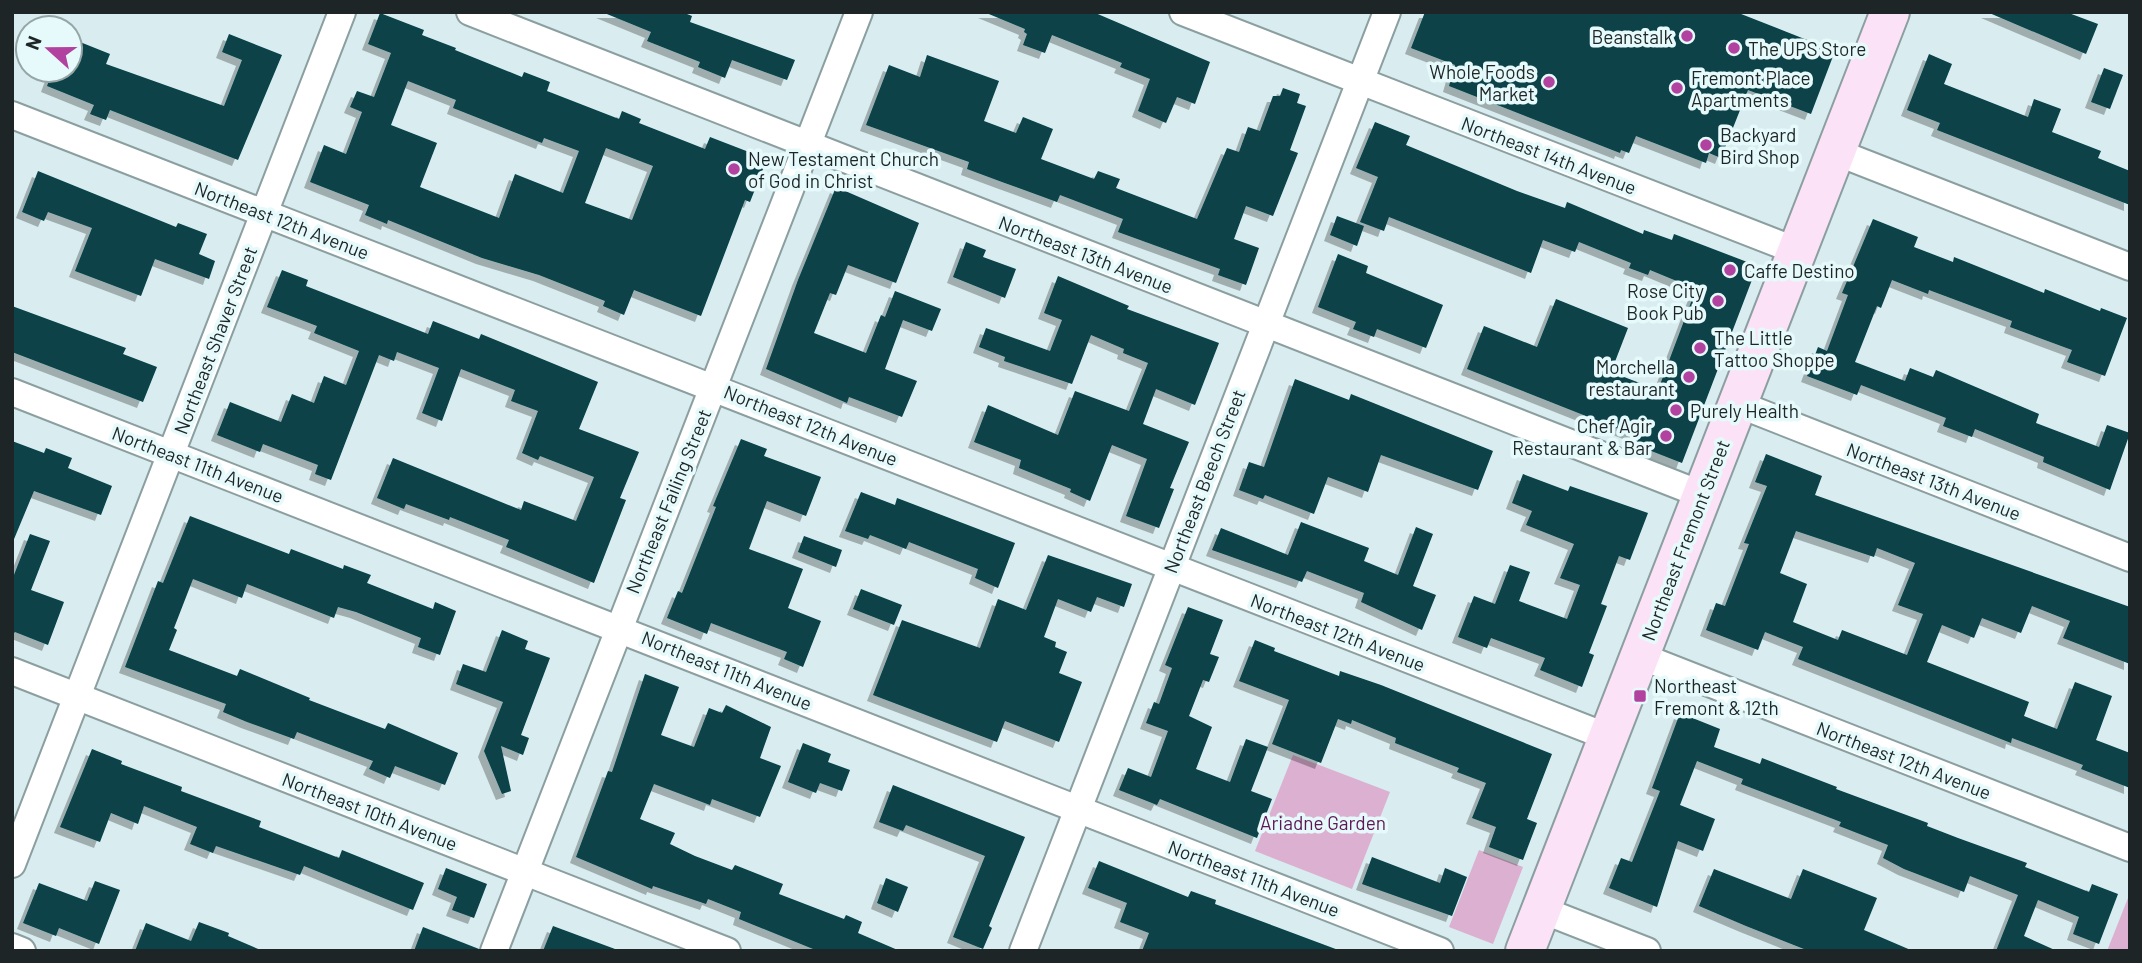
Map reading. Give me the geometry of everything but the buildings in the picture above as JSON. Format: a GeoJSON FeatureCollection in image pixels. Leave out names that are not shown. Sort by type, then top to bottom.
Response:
{"type":"FeatureCollection","features":[{"type":"Feature","properties":{"kind":"main road","name":"Northeast Fremont Street"},"geometry":{"type":"LineString","coordinates":[[1525,951],[1891,12]]}},
{"type":"Feature","properties":{"kind":"street","name":"Northeast Shaver Street"},"geometry":{"type":"LineString","coordinates":[[12,864],[342,12]]}},
{"type":"Feature","properties":{"kind":"street","name":"Northeast 13th Avenue"},"geometry":{"type":"LineString","coordinates":[[470,12],[1703,495]]}},
{"type":"Feature","properties":{"kind":"street","name":"Northeast Failing Street"},"geometry":{"type":"LineString","coordinates":[[494,951],[859,12]]}},
{"type":"Feature","properties":{"kind":"street","name":"Northeast 14th Avenue"},"geometry":{"type":"LineString","coordinates":[[1183,12],[1797,251]]}},
{"type":"Feature","properties":{"kind":"street","name":"Northeast Beech Street"},"geometry":{"type":"LineString","coordinates":[[1023,951],[1387,12]]}},
{"type":"Feature","properties":{"kind":"street","name":"Northeast 12th Avenue"},"geometry":{"type":"LineString","coordinates":[[12,115],[714,386],[1608,737]]}},
{"type":"Feature","properties":{"kind":"street"},"geometry":{"type":"LineString","coordinates":[[1836,152],[2130,267]]}},
{"type":"Feature","properties":{"kind":"street","name":"Northeast 11th Avenue"},"geometry":{"type":"LineString","coordinates":[[12,392],[619,627],[1440,951]]}},
{"type":"Feature","properties":{"kind":"street","name":"Northeast 13th Avenue"},"geometry":{"type":"LineString","coordinates":[[1738,404],[2130,558]]}},
{"type":"Feature","properties":{"kind":"street","name":"Northeast 12th Avenue"},"geometry":{"type":"LineString","coordinates":[[1640,656],[2130,848]]}},
{"type":"Feature","properties":{"kind":"street","name":"Northeast 10th Avenue"},"geometry":{"type":"LineString","coordinates":[[12,671],[727,951]]}},
{"type":"Feature","properties":{"kind":"street"},"geometry":{"type":"LineString","coordinates":[[1542,910],[1647,951]]}},
{"type":"Feature","properties":{"kind":"street"},"geometry":{"type":"LineString","coordinates":[[12,947],[22,951]]}},
{"type":"Feature","properties":{"kind":"green space","name":"Ariadne Garden"},"geometry":{"type":"Polygon","coordinates":[[[1293,755],[1390,792],[1352,889],[1255,851],[1293,755]]]}},
{"type":"Feature","properties":{"kind":"green space"},"geometry":{"type":"Polygon","coordinates":[[[1479,850],[1523,867],[1493,944],[1449,927],[1479,850]]]}},
{"type":"Feature","properties":{"kind":"green space"},"geometry":{"type":"Polygon","coordinates":[[[2130,893],[2130,951],[2107,951],[2130,893]]]}},
{"type":"Feature","properties":{"kind":"place","name":"Beanstalk"},"geometry":{"type":"Point","coordinates":[1687,36]}},
{"type":"Feature","properties":{"kind":"place","name":"The UPS Store"},"geometry":{"type":"Point","coordinates":[1734,48]}},
{"type":"Feature","properties":{"kind":"place","name":"Whole Foods Market"},"geometry":{"type":"Point","coordinates":[1549,82]}},
{"type":"Feature","properties":{"kind":"place","name":"Fremont Place Apartments"},"geometry":{"type":"Point","coordinates":[1677,88]}},
{"type":"Feature","properties":{"kind":"place","name":"Backyard Bird Shop"},"geometry":{"type":"Point","coordinates":[1706,145]}},
{"type":"Feature","properties":{"kind":"place","name":"New Testament Church of God in Christ"},"geometry":{"type":"Point","coordinates":[734,169]}},
{"type":"Feature","properties":{"kind":"place","name":"Caffe Destino"},"geometry":{"type":"Point","coordinates":[1730,270]}},
{"type":"Feature","properties":{"kind":"place","name":"Rose City Book Pub"},"geometry":{"type":"Point","coordinates":[1718,301]}},
{"type":"Feature","properties":{"kind":"place","name":"The Little Tattoo Shoppe"},"geometry":{"type":"Point","coordinates":[1700,348]}},
{"type":"Feature","properties":{"kind":"place","name":"Morchella restaurant"},"geometry":{"type":"Point","coordinates":[1689,377]}},
{"type":"Feature","properties":{"kind":"place","name":"Purely Health"},"geometry":{"type":"Point","coordinates":[1676,410]}},
{"type":"Feature","properties":{"kind":"place","name":"Chef Agir Restaurant & Bar"},"geometry":{"type":"Point","coordinates":[1666,436]}},
{"type":"Feature","properties":{"kind":"place","name":"Northeast Fremont & 12th"},"geometry":{"type":"Point","coordinates":[1640,696]}}]}
